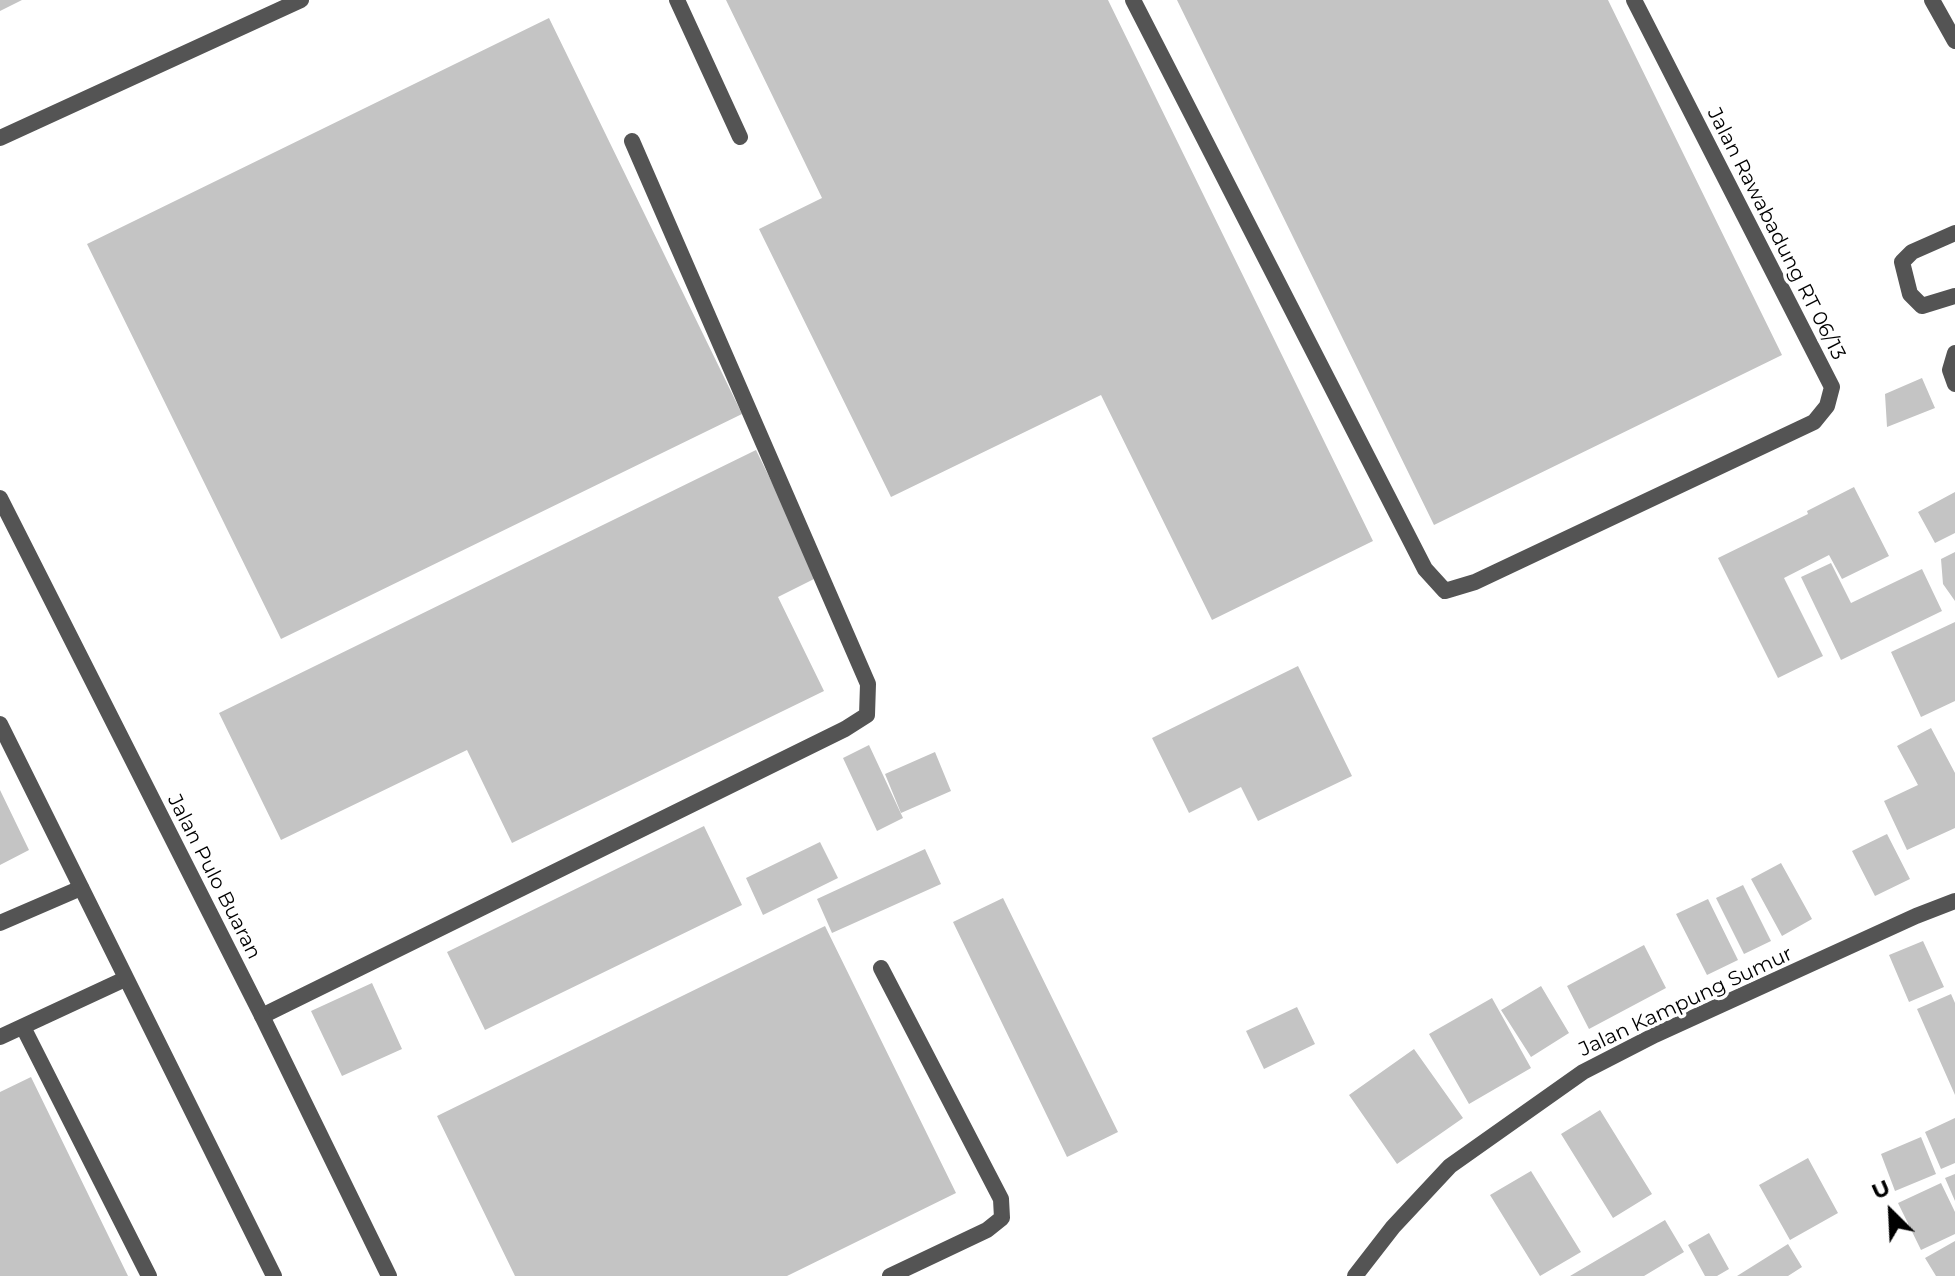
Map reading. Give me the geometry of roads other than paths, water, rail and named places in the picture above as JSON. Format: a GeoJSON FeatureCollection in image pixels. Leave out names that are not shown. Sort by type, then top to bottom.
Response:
{"type":"FeatureCollection","features":[{"type":"Feature","properties":{"kind":"street"},"geometry":{"type":"LineString","coordinates":[[0,138],[301,0]]}},
{"type":"Feature","properties":{"kind":"street"},"geometry":{"type":"LineString","coordinates":[[677,0],[740,137]]}},
{"type":"Feature","properties":{"kind":"street","name":"Jalan Rawabadung RT 06/13"},"geometry":{"type":"LineString","coordinates":[[1133,0],[1425,569],[1445,591],[1475,582],[1814,422],[1827,406],[1832,387],[1634,0]]}},
{"type":"Feature","properties":{"kind":"street"},"geometry":{"type":"LineString","coordinates":[[1932,0],[1955,41]]}},
{"type":"Feature","properties":{"kind":"street"},"geometry":{"type":"LineString","coordinates":[[262,1016],[845,729],[867,715],[868,684],[632,141]]}},
{"type":"Feature","properties":{"kind":"street"},"geometry":{"type":"LineString","coordinates":[[1955,233],[1912,252],[1902,262],[1910,294],[1922,306],[1955,296]]}},
{"type":"Feature","properties":{"kind":"street"},"geometry":{"type":"LineString","coordinates":[[1955,353],[1950,370],[1955,384]]}},
{"type":"Feature","properties":{"kind":"street","name":"Jalan Pulo Buaran"},"geometry":{"type":"LineString","coordinates":[[0,498],[262,1016],[389,1276]]}},
{"type":"Feature","properties":{"kind":"street"},"geometry":{"type":"LineString","coordinates":[[0,724],[274,1276]]}},
{"type":"Feature","properties":{"kind":"street"},"geometry":{"type":"LineString","coordinates":[[0,923],[81,888]]}},
{"type":"Feature","properties":{"kind":"street","name":"Jalan Kampung Sumur"},"geometry":{"type":"LineString","coordinates":[[1355,1276],[1393,1227],[1450,1166],[1583,1072],[1655,1035],[1955,901]]}},
{"type":"Feature","properties":{"kind":"street"},"geometry":{"type":"LineString","coordinates":[[881,968],[1001,1199],[1002,1218],[987,1230],[890,1276]]}},
{"type":"Feature","properties":{"kind":"street"},"geometry":{"type":"LineString","coordinates":[[0,1037],[125,979]]}},
{"type":"Feature","properties":{"kind":"street"},"geometry":{"type":"LineString","coordinates":[[23,1027],[149,1276]]}}]}
